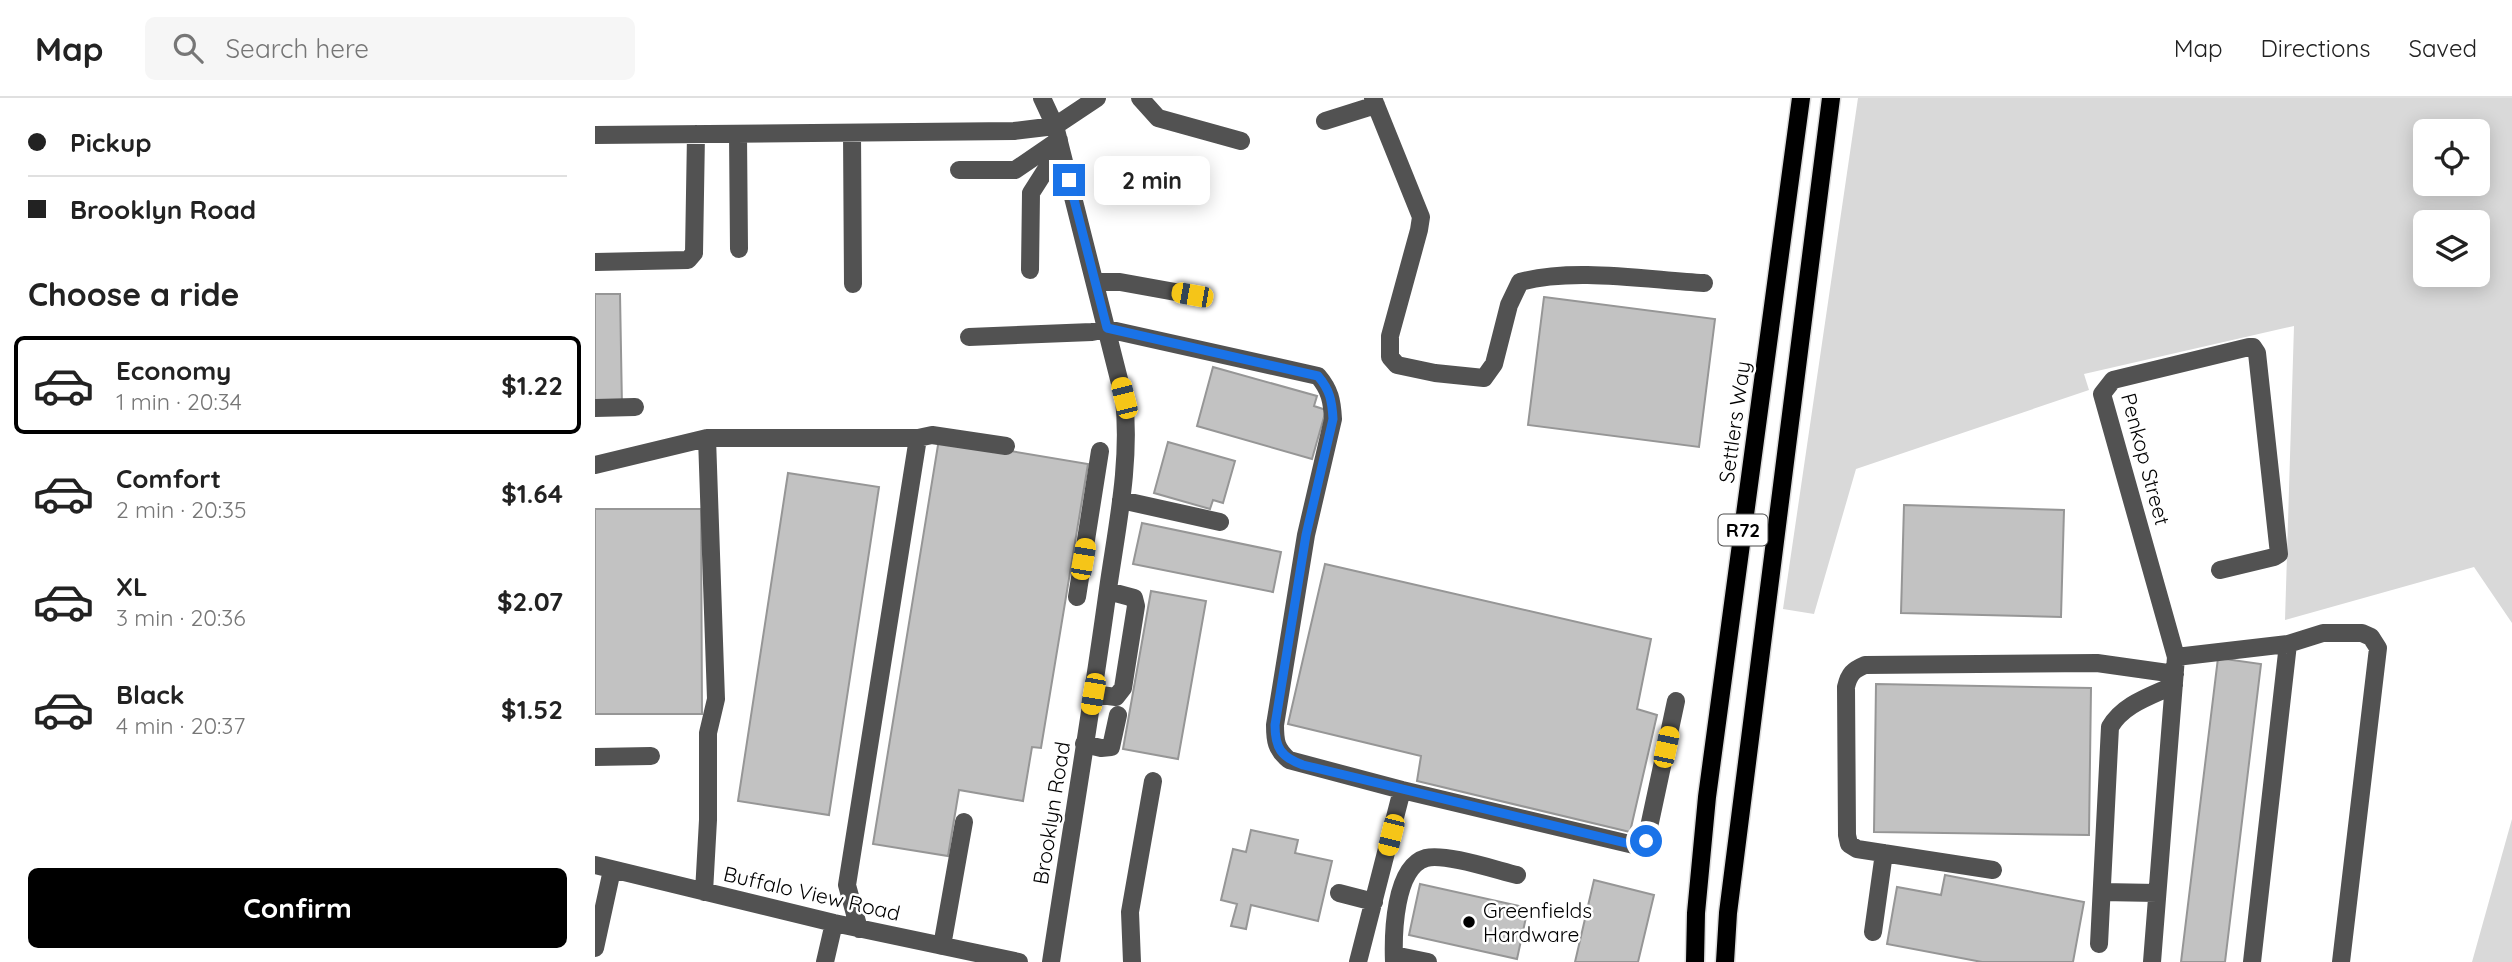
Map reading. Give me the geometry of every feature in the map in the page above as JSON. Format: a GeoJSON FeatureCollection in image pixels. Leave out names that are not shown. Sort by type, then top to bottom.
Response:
{"type":"FeatureCollection","features":[{"type":"Feature","properties":{"kind":"main road","name":"Settlers Way"},"geometry":{"type":"LineString","coordinates":[[1695,962],[1696,913],[1707,797],[1801,98]]}},
{"type":"Feature","properties":{"kind":"main road","name":"R72"},"geometry":{"type":"LineString","coordinates":[[1725,962],[1728,912],[1831,98]]}},
{"type":"Feature","properties":{"kind":"street","name":"Brooklyn Road"},"geometry":{"type":"LineString","coordinates":[[1042,98],[1059,140],[1124,398],[1127,422],[1126,467],[1051,962]]}},
{"type":"Feature","properties":{"kind":"street"},"geometry":{"type":"LineString","coordinates":[[959,170],[1015,170],[1059,140],[1097,98]]}},
{"type":"Feature","properties":{"kind":"street"},"geometry":{"type":"LineString","coordinates":[[1140,98],[1158,118],[1241,141]]}},
{"type":"Feature","properties":{"kind":"street"},"geometry":{"type":"LineString","coordinates":[[1325,121],[1375,102],[1420,217],[1419,230],[1390,336],[1390,357],[1397,365],[1435,373],[1484,378],[1494,363],[1509,305],[1520,282],[1541,276],[1704,283]]}},
{"type":"Feature","properties":{"kind":"street"},"geometry":{"type":"LineString","coordinates":[[595,135],[1014,131],[1059,140]]}},
{"type":"Feature","properties":{"kind":"street"},"geometry":{"type":"LineString","coordinates":[[852,133],[853,284]]}},
{"type":"Feature","properties":{"kind":"street"},"geometry":{"type":"LineString","coordinates":[[595,262],[688,260],[692,257],[696,134]]}},
{"type":"Feature","properties":{"kind":"street"},"geometry":{"type":"LineString","coordinates":[[739,134],[739,250]]}},
{"type":"Feature","properties":{"kind":"street"},"geometry":{"type":"LineString","coordinates":[[1030,270],[1031,193],[1045,171],[1059,140]]}},
{"type":"Feature","properties":{"kind":"street"},"geometry":{"type":"LineString","coordinates":[[1095,282],[1120,282],[1192,295]]}},
{"type":"Feature","properties":{"kind":"street"},"geometry":{"type":"LineString","coordinates":[[969,337],[1092,332],[1107,328],[1318,376],[1328,387],[1333,419],[1306,535],[1275,725],[1275,740],[1279,752],[1289,760],[1638,846],[1646,841],[1677,701]]}},
{"type":"Feature","properties":{"kind":"street","name":"Penkop Street"},"geometry":{"type":"LineString","coordinates":[[2152,962],[2175,672],[2102,394],[2113,380],[2253,347],[2257,353],[2279,554],[2220,570]]}},
{"type":"Feature","properties":{"kind":"street"},"geometry":{"type":"LineString","coordinates":[[595,408],[635,407]]}},
{"type":"Feature","properties":{"kind":"street"},"geometry":{"type":"LineString","coordinates":[[595,465],[707,438],[918,438],[932,435],[1006,446]]}},
{"type":"Feature","properties":{"kind":"street"},"geometry":{"type":"LineString","coordinates":[[704,892],[708,820],[708,733],[716,699],[707,438]]}},
{"type":"Feature","properties":{"kind":"street"},"geometry":{"type":"LineString","coordinates":[[859,929],[847,885],[918,438]]}},
{"type":"Feature","properties":{"kind":"street"},"geometry":{"type":"LineString","coordinates":[[1077,597],[1100,451]]}},
{"type":"Feature","properties":{"kind":"street"},"geometry":{"type":"LineString","coordinates":[[1121,500],[1220,522]]}},
{"type":"Feature","properties":{"kind":"street"},"geometry":{"type":"LineString","coordinates":[[1086,541],[1114,547]]}},
{"type":"Feature","properties":{"kind":"street"},"geometry":{"type":"LineString","coordinates":[[1093,694],[1116,697],[1123,688],[1136,606],[1134,598],[1108,591]]}},
{"type":"Feature","properties":{"kind":"street"},"geometry":{"type":"LineString","coordinates":[[1993,870],[1857,849],[1849,844],[1846,687],[1848,676],[1855,669],[1865,665],[2049,662],[2097,663],[2175,672],[2323,633],[2362,633],[2371,637],[2378,648],[2341,962]]}},
{"type":"Feature","properties":{"kind":"street"},"geometry":{"type":"LineString","coordinates":[[2252,962],[2288,644]]}},
{"type":"Feature","properties":{"kind":"street"},"geometry":{"type":"LineString","coordinates":[[2099,944],[2110,727],[2116,716],[2175,672]]}},
{"type":"Feature","properties":{"kind":"street"},"geometry":{"type":"LineString","coordinates":[[1084,744],[1111,747],[1118,715]]}},
{"type":"Feature","properties":{"kind":"street"},"geometry":{"type":"LineString","coordinates":[[595,757],[651,756]]}},
{"type":"Feature","properties":{"kind":"street"},"geometry":{"type":"LineString","coordinates":[[1132,962],[1130,912],[1153,780]]}},
{"type":"Feature","properties":{"kind":"street"},"geometry":{"type":"LineString","coordinates":[[1358,962],[1402,790]]}},
{"type":"Feature","properties":{"kind":"street"},"geometry":{"type":"LineString","coordinates":[[942,946],[964,822]]}},
{"type":"Feature","properties":{"kind":"street"},"geometry":{"type":"LineString","coordinates":[[1873,932],[1884,853]]}},
{"type":"Feature","properties":{"kind":"street"},"geometry":{"type":"LineString","coordinates":[[1428,962],[1394,958],[1394,930],[1404,879],[1413,864],[1425,858],[1439,857],[1517,875]]}},
{"type":"Feature","properties":{"kind":"street"},"geometry":{"type":"LineString","coordinates":[[595,948],[604,867]]}},
{"type":"Feature","properties":{"kind":"street","name":"Buffalo View Road"},"geometry":{"type":"LineString","coordinates":[[604,867],[859,929],[1019,962]]}},
{"type":"Feature","properties":{"kind":"street"},"geometry":{"type":"LineString","coordinates":[[2102,892],[2157,893]]}},
{"type":"Feature","properties":{"kind":"street"},"geometry":{"type":"LineString","coordinates":[[1339,893],[1374,902]]}},
{"type":"Feature","properties":{"kind":"street"},"geometry":{"type":"LineString","coordinates":[[825,962],[834,923]]}},
{"type":"Feature","properties":{"kind":"shaded area"},"geometry":{"type":"Polygon","coordinates":[[[1858,98],[2512,98],[2512,623],[2474,567],[2285,620],[2294,326],[2084,374],[2089,390],[1856,469],[1814,614],[1783,609],[1858,98]]]}},
{"type":"Feature","properties":{"kind":"shaded area"},"geometry":{"type":"Polygon","coordinates":[[[2512,819],[2512,962],[2472,962],[2512,819]]]}},
{"type":"Feature","properties":{"kind":"building"},"geometry":{"type":"Polygon","coordinates":[[[595,294],[620,294],[622,407],[595,407],[595,294]]]}},
{"type":"Feature","properties":{"kind":"building"},"geometry":{"type":"Polygon","coordinates":[[[1544,297],[1715,319],[1699,447],[1528,425],[1544,297]]]}},
{"type":"Feature","properties":{"kind":"building"},"geometry":{"type":"Polygon","coordinates":[[[1213,367],[1317,396],[1314,406],[1326,410],[1312,459],[1197,426],[1213,367]]]}},
{"type":"Feature","properties":{"kind":"building"},"geometry":{"type":"Polygon","coordinates":[[[939,439],[1088,464],[1041,748],[1032,747],[1023,801],[959,790],[948,856],[873,844],[939,439]]]}},
{"type":"Feature","properties":{"kind":"building"},"geometry":{"type":"Polygon","coordinates":[[[1168,442],[1235,461],[1223,503],[1213,500],[1210,509],[1154,493],[1168,442]]]}},
{"type":"Feature","properties":{"kind":"building"},"geometry":{"type":"Polygon","coordinates":[[[788,473],[879,487],[829,815],[738,801],[788,473]]]}},
{"type":"Feature","properties":{"kind":"building"},"geometry":{"type":"Polygon","coordinates":[[[1904,505],[2064,510],[2061,617],[1901,613],[1904,505]]]}},
{"type":"Feature","properties":{"kind":"building"},"geometry":{"type":"Polygon","coordinates":[[[595,509],[701,509],[702,714],[595,714],[595,509]]]}},
{"type":"Feature","properties":{"kind":"building"},"geometry":{"type":"Polygon","coordinates":[[[1142,523],[1281,552],[1273,592],[1133,564],[1142,523]]]}},
{"type":"Feature","properties":{"kind":"building"},"geometry":{"type":"Polygon","coordinates":[[[1325,564],[1651,639],[1637,709],[1657,715],[1630,832],[1417,781],[1421,756],[1288,724],[1325,564]]]}},
{"type":"Feature","properties":{"kind":"building"},"geometry":{"type":"Polygon","coordinates":[[[1151,591],[1206,601],[1178,759],[1123,749],[1151,591]]]}},
{"type":"Feature","properties":{"kind":"building"},"geometry":{"type":"Polygon","coordinates":[[[2218,658],[2261,664],[2225,962],[2181,962],[2218,658]]]}},
{"type":"Feature","properties":{"kind":"building"},"geometry":{"type":"Polygon","coordinates":[[[1876,684],[2091,688],[2089,835],[1874,832],[1876,684]]]}},
{"type":"Feature","properties":{"kind":"building"},"geometry":{"type":"Polygon","coordinates":[[[1251,830],[1298,840],[1295,853],[1332,861],[1318,921],[1251,905],[1246,929],[1231,926],[1237,904],[1221,900],[1233,849],[1246,852],[1251,830]]]}},
{"type":"Feature","properties":{"kind":"building"},"geometry":{"type":"Polygon","coordinates":[[[1945,875],[2084,902],[2073,962],[1982,962],[1887,944],[1897,887],[1941,895],[1945,875]]]}},
{"type":"Feature","properties":{"kind":"building"},"geometry":{"type":"Polygon","coordinates":[[[1594,880],[1654,895],[1638,962],[1575,962],[1594,880]]]}},
{"type":"Feature","properties":{"kind":"building","name":"Greenfields Hardware"},"geometry":{"type":"Polygon","coordinates":[[[1420,884],[1528,908],[1517,959],[1409,935],[1420,884]]]}},
{"type":"Feature","properties":{"kind":"place","name":"Greenfields Hardware"},"geometry":{"type":"Point","coordinates":[1469,922]}},
{"type":"Feature","properties":{"kind":"route"},"geometry":{"type":"LineString","coordinates":[[1069,180],[1107,328],[1318,376],[1328,387],[1333,419],[1306,535],[1275,725],[1275,740],[1279,752],[1289,760],[1303,765],[1402,790],[1638,846],[1646,841]]}}]}
